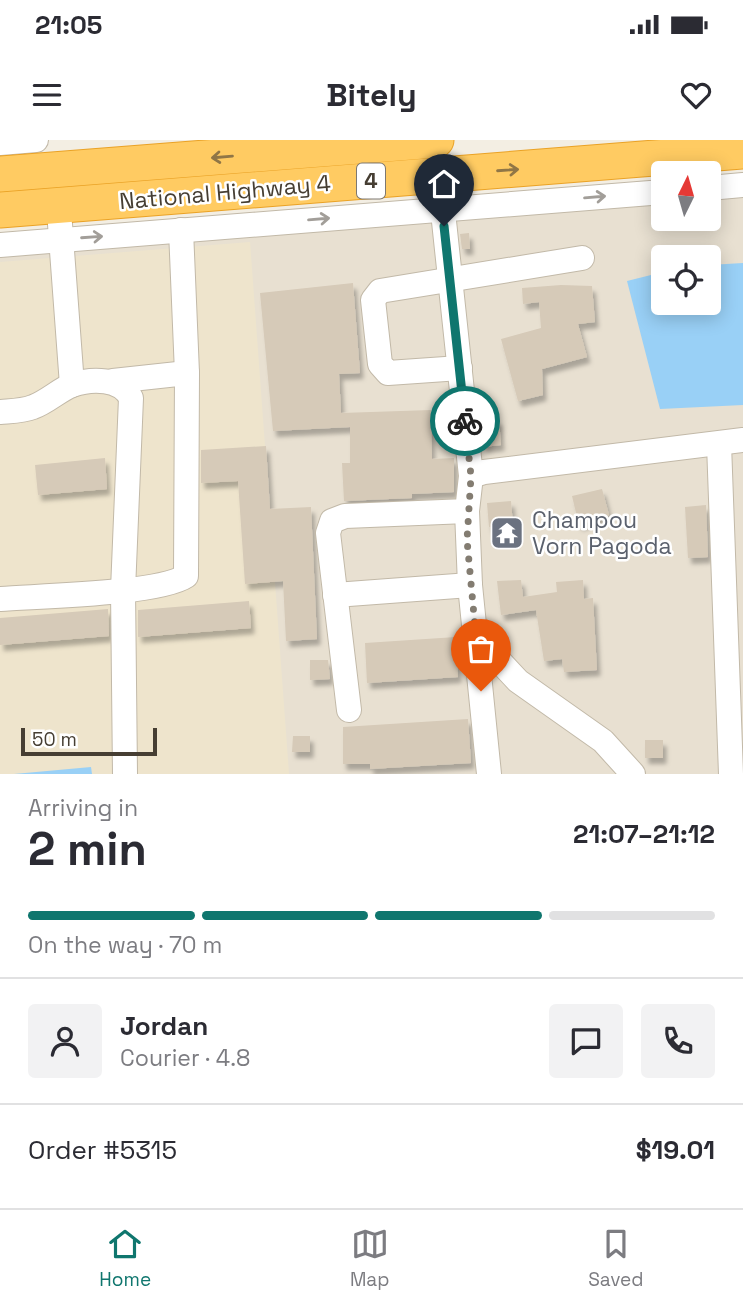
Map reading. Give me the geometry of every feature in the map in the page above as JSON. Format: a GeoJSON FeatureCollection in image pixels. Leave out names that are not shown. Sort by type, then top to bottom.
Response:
{"type":"FeatureCollection","features":[{"type":"Feature","properties":{"kind":"highway","name":"National Highway 4"},"geometry":{"type":"LineString","coordinates":[[0,174],[259,147],[394,144],[436,140]]}},
{"type":"Feature","properties":{"kind":"highway"},"geometry":{"type":"LineString","coordinates":[[394,144],[397,178]]}},
{"type":"Feature","properties":{"kind":"highway","name":"National Highway 4"},"geometry":{"type":"LineString","coordinates":[[0,210],[743,151]]}},
{"type":"Feature","properties":{"kind":"lane"},"geometry":{"type":"LineString","coordinates":[[0,143],[36,140]]}},
{"type":"Feature","properties":{"kind":"lane"},"geometry":{"type":"LineString","coordinates":[[436,140],[471,476],[467,511],[470,584],[489,774]]}},
{"type":"Feature","properties":{"kind":"lane"},"geometry":{"type":"LineString","coordinates":[[721,187],[743,185]]}},
{"type":"Feature","properties":{"kind":"lane"},"geometry":{"type":"LineString","coordinates":[[0,245],[651,193]]}},
{"type":"Feature","properties":{"kind":"lane"},"geometry":{"type":"LineString","coordinates":[[59,205],[72,385]]}},
{"type":"Feature","properties":{"kind":"lane"},"geometry":{"type":"LineString","coordinates":[[0,599],[123,590],[177,582],[186,576],[187,373],[181,230]]}},
{"type":"Feature","properties":{"kind":"lane"},"geometry":{"type":"LineString","coordinates":[[460,368],[388,373],[380,364],[373,300],[380,290],[582,258]]}},
{"type":"Feature","properties":{"kind":"lane"},"geometry":{"type":"LineString","coordinates":[[0,412],[29,409],[72,385],[187,373]]}},
{"type":"Feature","properties":{"kind":"lane"},"geometry":{"type":"LineString","coordinates":[[113,381],[127,389],[131,398],[123,590],[125,774]]}},
{"type":"Feature","properties":{"kind":"lane"},"geometry":{"type":"LineString","coordinates":[[471,476],[484,472],[743,440]]}},
{"type":"Feature","properties":{"kind":"lane"},"geometry":{"type":"LineString","coordinates":[[719,444],[731,774]]}},
{"type":"Feature","properties":{"kind":"lane"},"geometry":{"type":"LineString","coordinates":[[349,710],[328,533],[332,521],[345,516],[467,511]]}},
{"type":"Feature","properties":{"kind":"lane"},"geometry":{"type":"LineString","coordinates":[[335,595],[470,584]]}},
{"type":"Feature","properties":{"kind":"lane"},"geometry":{"type":"LineString","coordinates":[[476,636],[518,681],[603,741],[634,774]]}},
{"type":"Feature","properties":{"kind":"shaded area","name":"Champou Vorn Pagoda"},"geometry":{"type":"Polygon","coordinates":[[[743,182],[743,774],[0,774],[0,236],[651,189],[651,231],[721,231],[721,184],[743,182]]]}},
{"type":"Feature","properties":{"kind":"shaded area"},"geometry":{"type":"Polygon","coordinates":[[[250,242],[289,774],[0,774],[0,262],[250,242]]]}},
{"type":"Feature","properties":{"kind":"water"},"geometry":{"type":"Polygon","coordinates":[[[743,263],[743,405],[660,409],[627,281],[651,275],[651,315],[721,315],[721,264],[743,263]]]}},
{"type":"Feature","properties":{"kind":"water"},"geometry":{"type":"Polygon","coordinates":[[[91,767],[92,774],[14,774],[91,767]]]}},
{"type":"Feature","properties":{"kind":"building"},"geometry":{"type":"Polygon","coordinates":[[[469,233],[470,249],[462,249],[460,234],[469,233]]]}},
{"type":"Feature","properties":{"kind":"building"},"geometry":{"type":"Polygon","coordinates":[[[353,283],[360,373],[339,374],[341,413],[431,410],[432,459],[454,458],[454,492],[412,494],[412,498],[344,501],[342,463],[350,463],[350,427],[273,431],[260,293],[353,283]]]}},
{"type":"Feature","properties":{"kind":"building"},"geometry":{"type":"Polygon","coordinates":[[[592,286],[595,322],[578,324],[587,357],[542,369],[543,395],[518,401],[501,339],[541,328],[539,302],[523,304],[522,288],[592,286]]]}},
{"type":"Feature","properties":{"kind":"building"},"geometry":{"type":"Polygon","coordinates":[[[499,419],[501,445],[483,447],[480,421],[499,419]]]}},
{"type":"Feature","properties":{"kind":"building"},"geometry":{"type":"Polygon","coordinates":[[[266,446],[270,509],[311,507],[317,639],[286,641],[283,581],[245,584],[238,481],[201,483],[201,450],[266,446]]]}},
{"type":"Feature","properties":{"kind":"building"},"geometry":{"type":"Polygon","coordinates":[[[105,458],[107,489],[38,495],[35,465],[105,458]]]}},
{"type":"Feature","properties":{"kind":"building"},"geometry":{"type":"Polygon","coordinates":[[[602,489],[609,515],[579,525],[572,496],[602,489]]]}},
{"type":"Feature","properties":{"kind":"building"},"geometry":{"type":"Polygon","coordinates":[[[511,501],[513,526],[489,527],[487,503],[511,501]]]}},
{"type":"Feature","properties":{"kind":"building"},"geometry":{"type":"Polygon","coordinates":[[[706,505],[708,557],[688,558],[685,507],[706,505]]]}},
{"type":"Feature","properties":{"kind":"building"},"geometry":{"type":"Polygon","coordinates":[[[521,580],[523,597],[557,592],[556,582],[583,580],[584,599],[593,598],[597,670],[564,672],[562,659],[544,661],[536,610],[501,615],[497,581],[521,580]]]}},
{"type":"Feature","properties":{"kind":"building"},"geometry":{"type":"Polygon","coordinates":[[[249,601],[251,628],[138,637],[138,610],[249,601]]]}},
{"type":"Feature","properties":{"kind":"building"},"geometry":{"type":"Polygon","coordinates":[[[108,609],[109,636],[0,645],[0,618],[108,609]]]}},
{"type":"Feature","properties":{"kind":"building"},"geometry":{"type":"Polygon","coordinates":[[[456,637],[458,677],[367,683],[365,643],[456,637]]]}},
{"type":"Feature","properties":{"kind":"building"},"geometry":{"type":"Polygon","coordinates":[[[310,660],[328,660],[330,679],[310,680],[310,660]]]}},
{"type":"Feature","properties":{"kind":"building"},"geometry":{"type":"Polygon","coordinates":[[[468,719],[471,763],[370,769],[370,764],[343,764],[343,727],[468,719]]]}},
{"type":"Feature","properties":{"kind":"building"},"geometry":{"type":"Polygon","coordinates":[[[293,736],[310,736],[310,752],[292,752],[293,736]]]}},
{"type":"Feature","properties":{"kind":"building"},"geometry":{"type":"Polygon","coordinates":[[[645,740],[663,740],[663,758],[645,758],[645,740]]]}},
{"type":"Feature","properties":{"kind":"way so far"},"geometry":{"type":"LineString","coordinates":[[465,421],[471,476],[467,540],[481,691]]}},
{"type":"Feature","properties":{"kind":"place","name":"Champou Vorn Pagoda"},"geometry":{"type":"Point","coordinates":[507,533]}},
{"type":"Feature","properties":{"kind":"route"},"geometry":{"type":"LineString","coordinates":[[444,226],[465,421]]}}]}
